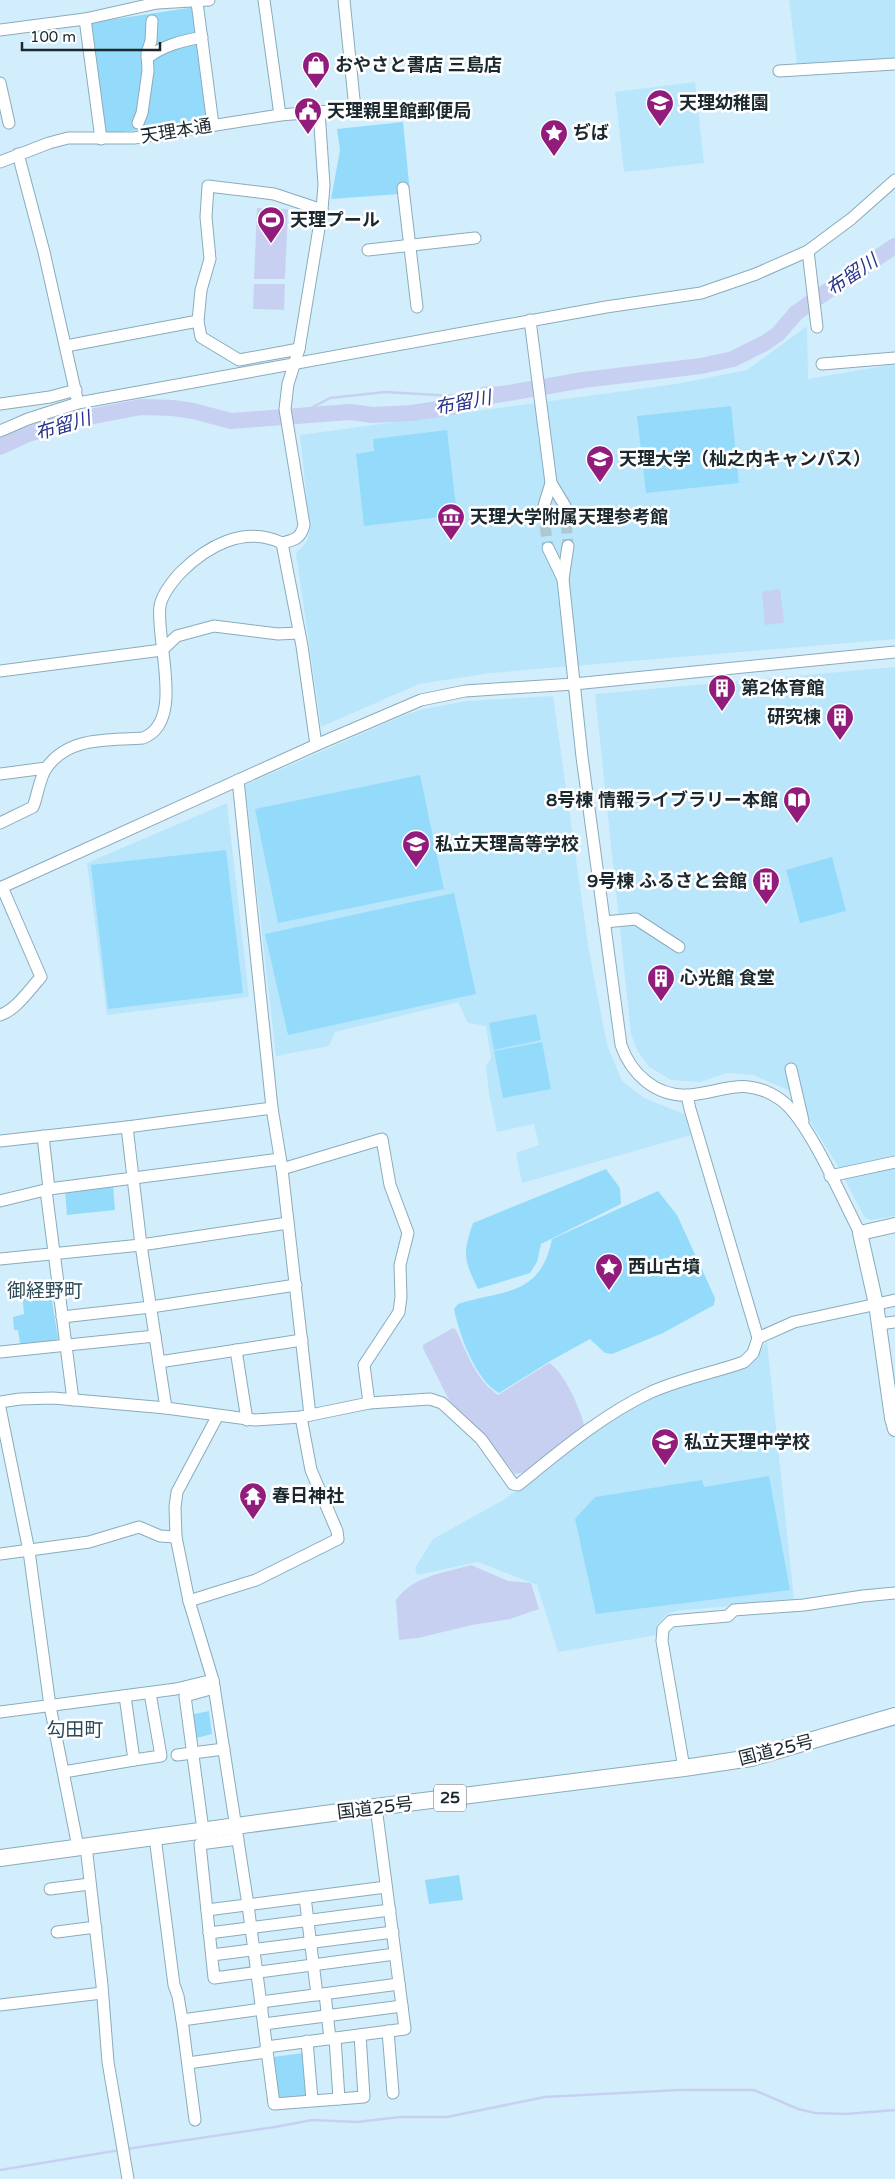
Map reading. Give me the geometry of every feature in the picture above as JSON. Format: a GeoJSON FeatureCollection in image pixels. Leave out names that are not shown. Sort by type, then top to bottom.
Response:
{"type":"FeatureCollection","features":[{"type":"Feature","properties":{"kind":"highway","name":"国道25号"},"geometry":{"type":"LineString","coordinates":[[0,1858],[203,1830],[237,1832],[376,1807],[684,1768],[777,1752],[895,1716]]}},
{"type":"Feature","properties":{"kind":"main road"},"geometry":{"type":"LineString","coordinates":[[895,1225],[860,1233],[876,1304],[895,1429]]}},
{"type":"Feature","properties":{"kind":"street"},"geometry":{"type":"LineString","coordinates":[[0,30],[85,19],[157,1],[198,2],[210,0]]}},
{"type":"Feature","properties":{"kind":"street"},"geometry":{"type":"LineString","coordinates":[[264,0],[280,115]]}},
{"type":"Feature","properties":{"kind":"street"},"geometry":{"type":"LineString","coordinates":[[344,0],[355,109]]}},
{"type":"Feature","properties":{"kind":"street"},"geometry":{"type":"LineString","coordinates":[[198,2],[213,125]]}},
{"type":"Feature","properties":{"kind":"street"},"geometry":{"type":"LineString","coordinates":[[85,19],[101,139]]}},
{"type":"Feature","properties":{"kind":"street"},"geometry":{"type":"LineString","coordinates":[[138,123],[142,113],[152,22]]}},
{"type":"Feature","properties":{"kind":"street"},"geometry":{"type":"LineString","coordinates":[[147,58],[155,52],[178,42],[202,37]]}},
{"type":"Feature","properties":{"kind":"street"},"geometry":{"type":"LineString","coordinates":[[779,71],[895,64]]}},
{"type":"Feature","properties":{"kind":"street"},"geometry":{"type":"LineString","coordinates":[[0,83],[8,124]]}},
{"type":"Feature","properties":{"kind":"street","name":"天理本通"},"geometry":{"type":"LineString","coordinates":[[0,162],[18,154],[68,138],[134,138],[280,115],[382,107]]}},
{"type":"Feature","properties":{"kind":"street"},"geometry":{"type":"LineString","coordinates":[[0,823],[32,807],[46,768],[72,745],[84,742],[143,738],[149,736],[160,722],[167,701],[167,684],[162,650],[160,604],[175,579],[199,555],[211,547],[246,537],[270,537],[282,543],[293,540],[301,535],[304,526],[285,409],[288,384],[299,349],[322,210],[324,185],[319,111]]}},
{"type":"Feature","properties":{"kind":"street"},"geometry":{"type":"LineString","coordinates":[[18,154],[66,346],[78,403]]}},
{"type":"Feature","properties":{"kind":"street"},"geometry":{"type":"LineString","coordinates":[[0,431],[28,419],[78,403],[294,365],[530,320],[701,292],[756,274],[808,251],[851,219],[895,180]]}},
{"type":"Feature","properties":{"kind":"street"},"geometry":{"type":"LineString","coordinates":[[299,349],[239,360],[202,337],[198,321],[201,290],[210,258],[206,217],[208,186],[274,194],[322,210]]}},
{"type":"Feature","properties":{"kind":"street"},"geometry":{"type":"LineString","coordinates":[[403,188],[417,307]]}},
{"type":"Feature","properties":{"kind":"street"},"geometry":{"type":"LineString","coordinates":[[368,250],[475,238]]}},
{"type":"Feature","properties":{"kind":"street"},"geometry":{"type":"LineString","coordinates":[[808,251],[817,327]]}},
{"type":"Feature","properties":{"kind":"street"},"geometry":{"type":"LineString","coordinates":[[530,320],[551,484],[543,509]]}},
{"type":"Feature","properties":{"kind":"street"},"geometry":{"type":"LineString","coordinates":[[66,346],[198,321]]}},
{"type":"Feature","properties":{"kind":"street"},"geometry":{"type":"LineString","coordinates":[[822,364],[895,358]]}},
{"type":"Feature","properties":{"kind":"street"},"geometry":{"type":"LineString","coordinates":[[0,404],[50,397],[76,390]]}},
{"type":"Feature","properties":{"kind":"street"},"geometry":{"type":"LineString","coordinates":[[551,484],[565,506]]}},
{"type":"Feature","properties":{"kind":"street"},"geometry":{"type":"LineString","coordinates":[[282,543],[288,565],[302,646],[316,745]]}},
{"type":"Feature","properties":{"kind":"street"},"geometry":{"type":"LineString","coordinates":[[568,546],[563,579],[574,684],[604,922],[621,1044],[626,1058],[635,1073],[649,1085],[664,1091],[687,1095],[735,1086],[751,1087],[769,1092],[782,1100],[793,1111],[805,1131],[860,1233]]}},
{"type":"Feature","properties":{"kind":"street"},"geometry":{"type":"LineString","coordinates":[[548,548],[563,579]]}},
{"type":"Feature","properties":{"kind":"street"},"geometry":{"type":"LineString","coordinates":[[0,671],[162,650],[177,636],[214,626],[278,634],[299,633]]}},
{"type":"Feature","properties":{"kind":"street"},"geometry":{"type":"LineString","coordinates":[[0,1015],[5,1014],[41,977],[1,888],[399,708],[443,694],[574,684],[895,652]]}},
{"type":"Feature","properties":{"kind":"street"},"geometry":{"type":"LineString","coordinates":[[0,774],[46,768]]}},
{"type":"Feature","properties":{"kind":"street"},"geometry":{"type":"LineString","coordinates":[[189,1601],[256,1580],[338,1539],[337,1531],[311,1470],[305,1416],[302,1340],[281,1164],[272,1108],[238,780]]}},
{"type":"Feature","properties":{"kind":"street"},"geometry":{"type":"LineString","coordinates":[[604,922],[636,919],[679,947]]}},
{"type":"Feature","properties":{"kind":"street"},"geometry":{"type":"LineString","coordinates":[[791,1070],[805,1131]]}},
{"type":"Feature","properties":{"kind":"street"},"geometry":{"type":"LineString","coordinates":[[0,1402],[28,1398],[73,1400],[166,1408],[247,1420],[305,1416],[369,1404],[430,1399],[442,1404],[481,1439],[512,1484],[518,1485],[562,1449],[609,1416],[650,1393],[744,1362],[753,1353],[758,1338],[687,1095]]}},
{"type":"Feature","properties":{"kind":"street"},"geometry":{"type":"LineString","coordinates":[[0,1141],[272,1108]]}},
{"type":"Feature","properties":{"kind":"street"},"geometry":{"type":"LineString","coordinates":[[127,1127],[141,1246],[166,1408]]}},
{"type":"Feature","properties":{"kind":"street"},"geometry":{"type":"LineString","coordinates":[[44,1136],[53,1254],[73,1400]]}},
{"type":"Feature","properties":{"kind":"street"},"geometry":{"type":"LineString","coordinates":[[0,1201],[47,1190],[132,1179],[281,1164],[382,1139],[390,1185],[408,1233],[400,1266],[401,1297],[399,1312],[364,1365],[369,1404]]}},
{"type":"Feature","properties":{"kind":"street"},"geometry":{"type":"LineString","coordinates":[[830,1176],[895,1162]]}},
{"type":"Feature","properties":{"kind":"street"},"geometry":{"type":"LineString","coordinates":[[0,1259],[141,1246],[288,1223]]}},
{"type":"Feature","properties":{"kind":"street"},"geometry":{"type":"LineString","coordinates":[[62,1317],[151,1307],[296,1285]]}},
{"type":"Feature","properties":{"kind":"street"},"geometry":{"type":"LineString","coordinates":[[758,1338],[794,1322],[895,1300]]}},
{"type":"Feature","properties":{"kind":"street"},"geometry":{"type":"LineString","coordinates":[[879,1324],[895,1322]]}},
{"type":"Feature","properties":{"kind":"street"},"geometry":{"type":"LineString","coordinates":[[0,1352],[155,1336]]}},
{"type":"Feature","properties":{"kind":"street"},"geometry":{"type":"LineString","coordinates":[[159,1362],[302,1340]]}},
{"type":"Feature","properties":{"kind":"street"},"geometry":{"type":"LineString","coordinates":[[236,1350],[247,1420]]}},
{"type":"Feature","properties":{"kind":"street"},"geometry":{"type":"LineString","coordinates":[[0,1408],[29,1551],[50,1706],[90,1884],[96,1928],[108,2062],[128,2179]]}},
{"type":"Feature","properties":{"kind":"street"},"geometry":{"type":"LineString","coordinates":[[217,1416],[177,1492],[174,1507],[176,1537],[189,1601],[214,1684],[248,1905],[274,2104],[364,2097],[360,2035]]}},
{"type":"Feature","properties":{"kind":"street"},"geometry":{"type":"LineString","coordinates":[[0,1554],[89,1542],[139,1527],[160,1536],[176,1537]]}},
{"type":"Feature","properties":{"kind":"street"},"geometry":{"type":"LineString","coordinates":[[684,1768],[662,1641],[663,1629],[671,1621],[728,1616],[734,1610],[804,1605],[895,1593]]}},
{"type":"Feature","properties":{"kind":"street"},"geometry":{"type":"LineString","coordinates":[[0,1712],[214,1684]]}},
{"type":"Feature","properties":{"kind":"street"},"geometry":{"type":"LineString","coordinates":[[203,1830],[185,1696],[214,1684]]}},
{"type":"Feature","properties":{"kind":"street"},"geometry":{"type":"LineString","coordinates":[[64,1772],[161,1756],[150,1693]]}},
{"type":"Feature","properties":{"kind":"street"},"geometry":{"type":"LineString","coordinates":[[125,1696],[134,1760]]}},
{"type":"Feature","properties":{"kind":"street"},"geometry":{"type":"LineString","coordinates":[[177,1755],[224,1750]]}},
{"type":"Feature","properties":{"kind":"street"},"geometry":{"type":"LineString","coordinates":[[188,2063],[267,2050],[307,2041],[405,2029],[376,1807]]}},
{"type":"Feature","properties":{"kind":"street"},"geometry":{"type":"LineString","coordinates":[[237,1832],[200,1844],[214,1978],[396,1954]]}},
{"type":"Feature","properties":{"kind":"street"},"geometry":{"type":"LineString","coordinates":[[155,1837],[174,1985],[182,2020],[195,2120]]}},
{"type":"Feature","properties":{"kind":"street"},"geometry":{"type":"LineString","coordinates":[[50,1889],[90,1884]]}},
{"type":"Feature","properties":{"kind":"street"},"geometry":{"type":"LineString","coordinates":[[207,1910],[386,1887]]}},
{"type":"Feature","properties":{"kind":"street"},"geometry":{"type":"LineString","coordinates":[[305,1897],[314,1965],[332,2038],[339,2099]]}},
{"type":"Feature","properties":{"kind":"street"},"geometry":{"type":"LineString","coordinates":[[209,1933],[390,1910]]}},
{"type":"Feature","properties":{"kind":"street"},"geometry":{"type":"LineString","coordinates":[[57,1932],[96,1928]]}},
{"type":"Feature","properties":{"kind":"street"},"geometry":{"type":"LineString","coordinates":[[212,1955],[393,1932]]}},
{"type":"Feature","properties":{"kind":"street"},"geometry":{"type":"LineString","coordinates":[[182,2020],[321,1994],[400,1984]]}},
{"type":"Feature","properties":{"kind":"street"},"geometry":{"type":"LineString","coordinates":[[0,2005],[102,1993]]}},
{"type":"Feature","properties":{"kind":"street"},"geometry":{"type":"LineString","coordinates":[[264,2024],[402,2006]]}},
{"type":"Feature","properties":{"kind":"street"},"geometry":{"type":"LineString","coordinates":[[388,2031],[393,2093]]}},
{"type":"Feature","properties":{"kind":"street"},"geometry":{"type":"LineString","coordinates":[[307,2041],[312,2100]]}},
{"type":"Feature","properties":{"kind":"shaded area"},"geometry":{"type":"Polygon","coordinates":[[[789,0],[895,0],[895,58],[797,64],[789,0]]]}},
{"type":"Feature","properties":{"kind":"shaded area"},"geometry":{"type":"Polygon","coordinates":[[[195,7],[209,122],[104,134],[89,23],[195,7]]]}},
{"type":"Feature","properties":{"kind":"shaded area","name":"天理幼稚園"},"geometry":{"type":"Polygon","coordinates":[[[695,82],[704,163],[624,172],[615,92],[695,82]]]}},
{"type":"Feature","properties":{"kind":"shaded area"},"geometry":{"type":"Polygon","coordinates":[[[403,122],[410,193],[407,184],[400,194],[331,199],[340,150],[337,129],[403,122]]]}},
{"type":"Feature","properties":{"kind":"shaded area","name":"天理プール"},"geometry":{"type":"Polygon","coordinates":[[[257,208],[288,209],[285,279],[254,279],[257,208]]]}},
{"type":"Feature","properties":{"kind":"shaded area"},"geometry":{"type":"Polygon","coordinates":[[[254,284],[285,284],[284,310],[253,309],[254,284]]]}},
{"type":"Feature","properties":{"kind":"shaded area","name":"天理大学（杣之内キャンパス）"},"geometry":{"type":"Polygon","coordinates":[[[807,326],[808,379],[895,364],[895,639],[491,673],[419,684],[321,727],[296,553],[306,543],[310,531],[300,435],[676,384],[747,370],[807,326]]]}},
{"type":"Feature","properties":{"kind":"shaded area"},"geometry":{"type":"Polygon","coordinates":[[[731,406],[739,483],[646,493],[637,416],[731,406]]]}},
{"type":"Feature","properties":{"kind":"shaded area"},"geometry":{"type":"Polygon","coordinates":[[[447,430],[457,515],[364,526],[356,454],[374,451],[373,439],[447,430]]]}},
{"type":"Feature","properties":{"kind":"shaded area"},"geometry":{"type":"Polygon","coordinates":[[[780,589],[784,623],[765,625],[762,592],[780,589]]]}},
{"type":"Feature","properties":{"kind":"shaded area"},"geometry":{"type":"Polygon","coordinates":[[[895,667],[895,1216],[871,1220],[865,1218],[836,1163],[796,1099],[788,1090],[753,1075],[727,1073],[700,1082],[671,1080],[649,1067],[637,1050],[631,1034],[595,694],[895,667]]]}},
{"type":"Feature","properties":{"kind":"shaded area","name":"私立天理高等学校"},"geometry":{"type":"Polygon","coordinates":[[[553,696],[589,951],[607,1045],[622,1081],[644,1098],[684,1114],[691,1135],[522,1183],[516,1153],[539,1145],[534,1124],[497,1132],[489,1094],[486,1066],[491,1058],[486,1026],[468,1023],[458,1002],[335,1032],[329,1046],[276,1056],[245,785],[402,716],[423,709],[467,701],[553,696]]]}},
{"type":"Feature","properties":{"kind":"shaded area"},"geometry":{"type":"Polygon","coordinates":[[[420,775],[444,889],[278,923],[255,809],[420,775]]]}},
{"type":"Feature","properties":{"kind":"shaded area"},"geometry":{"type":"Polygon","coordinates":[[[227,803],[249,997],[107,1015],[87,863],[227,803]]]}},
{"type":"Feature","properties":{"kind":"shaded area"},"geometry":{"type":"Polygon","coordinates":[[[226,850],[243,993],[108,1009],[91,865],[226,850]]]}},
{"type":"Feature","properties":{"kind":"shaded area"},"geometry":{"type":"Polygon","coordinates":[[[832,857],[846,911],[800,923],[786,870],[832,857]]]}},
{"type":"Feature","properties":{"kind":"shaded area"},"geometry":{"type":"Polygon","coordinates":[[[454,893],[476,994],[288,1035],[265,934],[454,893]]]}},
{"type":"Feature","properties":{"kind":"shaded area"},"geometry":{"type":"Polygon","coordinates":[[[536,1014],[541,1040],[494,1050],[489,1023],[536,1014]]]}},
{"type":"Feature","properties":{"kind":"shaded area"},"geometry":{"type":"Polygon","coordinates":[[[542,1042],[551,1089],[503,1098],[494,1051],[542,1042]]]}},
{"type":"Feature","properties":{"kind":"shaded area"},"geometry":{"type":"Polygon","coordinates":[[[606,1169],[620,1188],[621,1204],[541,1244],[537,1262],[530,1273],[478,1289],[467,1264],[466,1257],[467,1243],[473,1223],[606,1169]]]}},
{"type":"Feature","properties":{"kind":"shaded area"},"geometry":{"type":"Polygon","coordinates":[[[113,1185],[115,1210],[67,1215],[65,1191],[113,1185]]]}},
{"type":"Feature","properties":{"kind":"shaded area","name":"西山古墳"},"geometry":{"type":"Polygon","coordinates":[[[658,1191],[677,1215],[715,1298],[714,1305],[663,1333],[612,1354],[605,1353],[590,1339],[499,1393],[491,1387],[476,1368],[464,1343],[454,1309],[458,1304],[518,1288],[539,1272],[552,1239],[658,1191]]]}},
{"type":"Feature","properties":{"kind":"shaded area"},"geometry":{"type":"Polygon","coordinates":[[[49,1283],[58,1338],[53,1345],[21,1349],[18,1330],[14,1330],[13,1317],[24,1314],[22,1293],[49,1283]]]}},
{"type":"Feature","properties":{"kind":"shaded area"},"geometry":{"type":"Polygon","coordinates":[[[453,1328],[456,1330],[478,1374],[490,1389],[498,1395],[549,1363],[555,1367],[572,1393],[585,1429],[544,1456],[526,1472],[515,1474],[480,1430],[451,1404],[423,1348],[423,1345],[453,1328]]]}},
{"type":"Feature","properties":{"kind":"shaded area","name":"私立天理中学校"},"geometry":{"type":"Polygon","coordinates":[[[767,1341],[794,1600],[676,1611],[667,1614],[657,1625],[657,1635],[558,1652],[537,1585],[478,1562],[417,1575],[415,1568],[433,1539],[505,1499],[593,1433],[648,1398],[749,1363],[767,1341]]]}},
{"type":"Feature","properties":{"kind":"shaded area"},"geometry":{"type":"Polygon","coordinates":[[[769,1476],[790,1590],[596,1614],[575,1519],[595,1497],[702,1480],[704,1487],[769,1476]]]}},
{"type":"Feature","properties":{"kind":"shaded area"},"geometry":{"type":"Polygon","coordinates":[[[471,1565],[508,1581],[531,1583],[539,1609],[510,1619],[472,1625],[418,1638],[399,1640],[396,1600],[403,1592],[420,1580],[430,1576],[471,1565]]]}},
{"type":"Feature","properties":{"kind":"shaded area"},"geometry":{"type":"Polygon","coordinates":[[[209,1711],[212,1734],[193,1739],[190,1715],[209,1711]]]}},
{"type":"Feature","properties":{"kind":"shaded area"},"geometry":{"type":"Polygon","coordinates":[[[459,1875],[463,1900],[429,1904],[425,1880],[459,1875]]]}},
{"type":"Feature","properties":{"kind":"shaded area"},"geometry":{"type":"Polygon","coordinates":[[[303,2053],[309,2096],[277,2100],[273,2057],[303,2053]]]}},
{"type":"Feature","properties":{"kind":"waterway","name":"布留川"},"geometry":{"type":"LineString","coordinates":[[0,447],[26,435],[68,421],[141,407],[193,411],[231,421],[350,412],[373,415],[412,413],[457,406],[485,397],[583,380],[701,366],[733,359],[765,343],[778,334],[796,313],[895,246]]}},
{"type":"Feature","properties":{"kind":"waterway"},"geometry":{"type":"LineString","coordinates":[[298,415],[330,398],[385,392],[455,396],[488,387],[521,390]]}},
{"type":"Feature","properties":{"kind":"waterway"},"geometry":{"type":"LineString","coordinates":[[126,2149],[312,2120],[357,2122],[400,2117],[447,2117],[545,2097],[679,2090]]}},
{"type":"Feature","properties":{"kind":"waterway"},"geometry":{"type":"LineString","coordinates":[[681,2090],[754,2090],[798,2109],[815,2113],[846,2114],[895,2110]]}},
{"type":"Feature","properties":{"kind":"waterway"},"geometry":{"type":"LineString","coordinates":[[0,2170],[120,2150]]}},
{"type":"Feature","properties":{"kind":"tunnel"},"geometry":{"type":"LineString","coordinates":[[565,506],[568,546]]}},
{"type":"Feature","properties":{"kind":"tunnel"},"geometry":{"type":"LineString","coordinates":[[543,509],[548,548]]}},
{"type":"Feature","properties":{"kind":"place","name":"おやさと書店 三島店"},"geometry":{"type":"Point","coordinates":[316,89]}},
{"type":"Feature","properties":{"kind":"place","name":"天理幼稚園"},"geometry":{"type":"Point","coordinates":[660,127]}},
{"type":"Feature","properties":{"kind":"place","name":"天理親里館郵便局"},"geometry":{"type":"Point","coordinates":[308,135]}},
{"type":"Feature","properties":{"kind":"place","name":"ぢば"},"geometry":{"type":"Point","coordinates":[554,157]}},
{"type":"Feature","properties":{"kind":"place","name":"天理プール"},"geometry":{"type":"Point","coordinates":[271,244]}},
{"type":"Feature","properties":{"kind":"place","name":"天理大学（杣之内キャンパス）"},"geometry":{"type":"Point","coordinates":[600,483]}},
{"type":"Feature","properties":{"kind":"place","name":"天理大学附属天理参考館"},"geometry":{"type":"Point","coordinates":[451,541]}},
{"type":"Feature","properties":{"kind":"place","name":"第2体育館"},"geometry":{"type":"Point","coordinates":[722,712]}},
{"type":"Feature","properties":{"kind":"place","name":"研究棟"},"geometry":{"type":"Point","coordinates":[840,741]}},
{"type":"Feature","properties":{"kind":"place","name":"8号棟 情報ライブラリー本館"},"geometry":{"type":"Point","coordinates":[797,824]}},
{"type":"Feature","properties":{"kind":"place","name":"私立天理高等学校"},"geometry":{"type":"Point","coordinates":[416,868]}},
{"type":"Feature","properties":{"kind":"place","name":"9号棟 ふるさと会館"},"geometry":{"type":"Point","coordinates":[766,905]}},
{"type":"Feature","properties":{"kind":"place","name":"心光館 食堂"},"geometry":{"type":"Point","coordinates":[661,1002]}},
{"type":"Feature","properties":{"kind":"place","name":"西山古墳"},"geometry":{"type":"Point","coordinates":[609,1291]}},
{"type":"Feature","properties":{"kind":"place","name":"私立天理中学校"},"geometry":{"type":"Point","coordinates":[665,1466]}},
{"type":"Feature","properties":{"kind":"place","name":"春日神社"},"geometry":{"type":"Point","coordinates":[253,1520]}},
{"type":"Feature","properties":{"kind":"district","name":"御経野町"},"geometry":{"type":"Point","coordinates":[45,1291]}},
{"type":"Feature","properties":{"kind":"district","name":"勾田町"},"geometry":{"type":"Point","coordinates":[75,1730]}}]}
